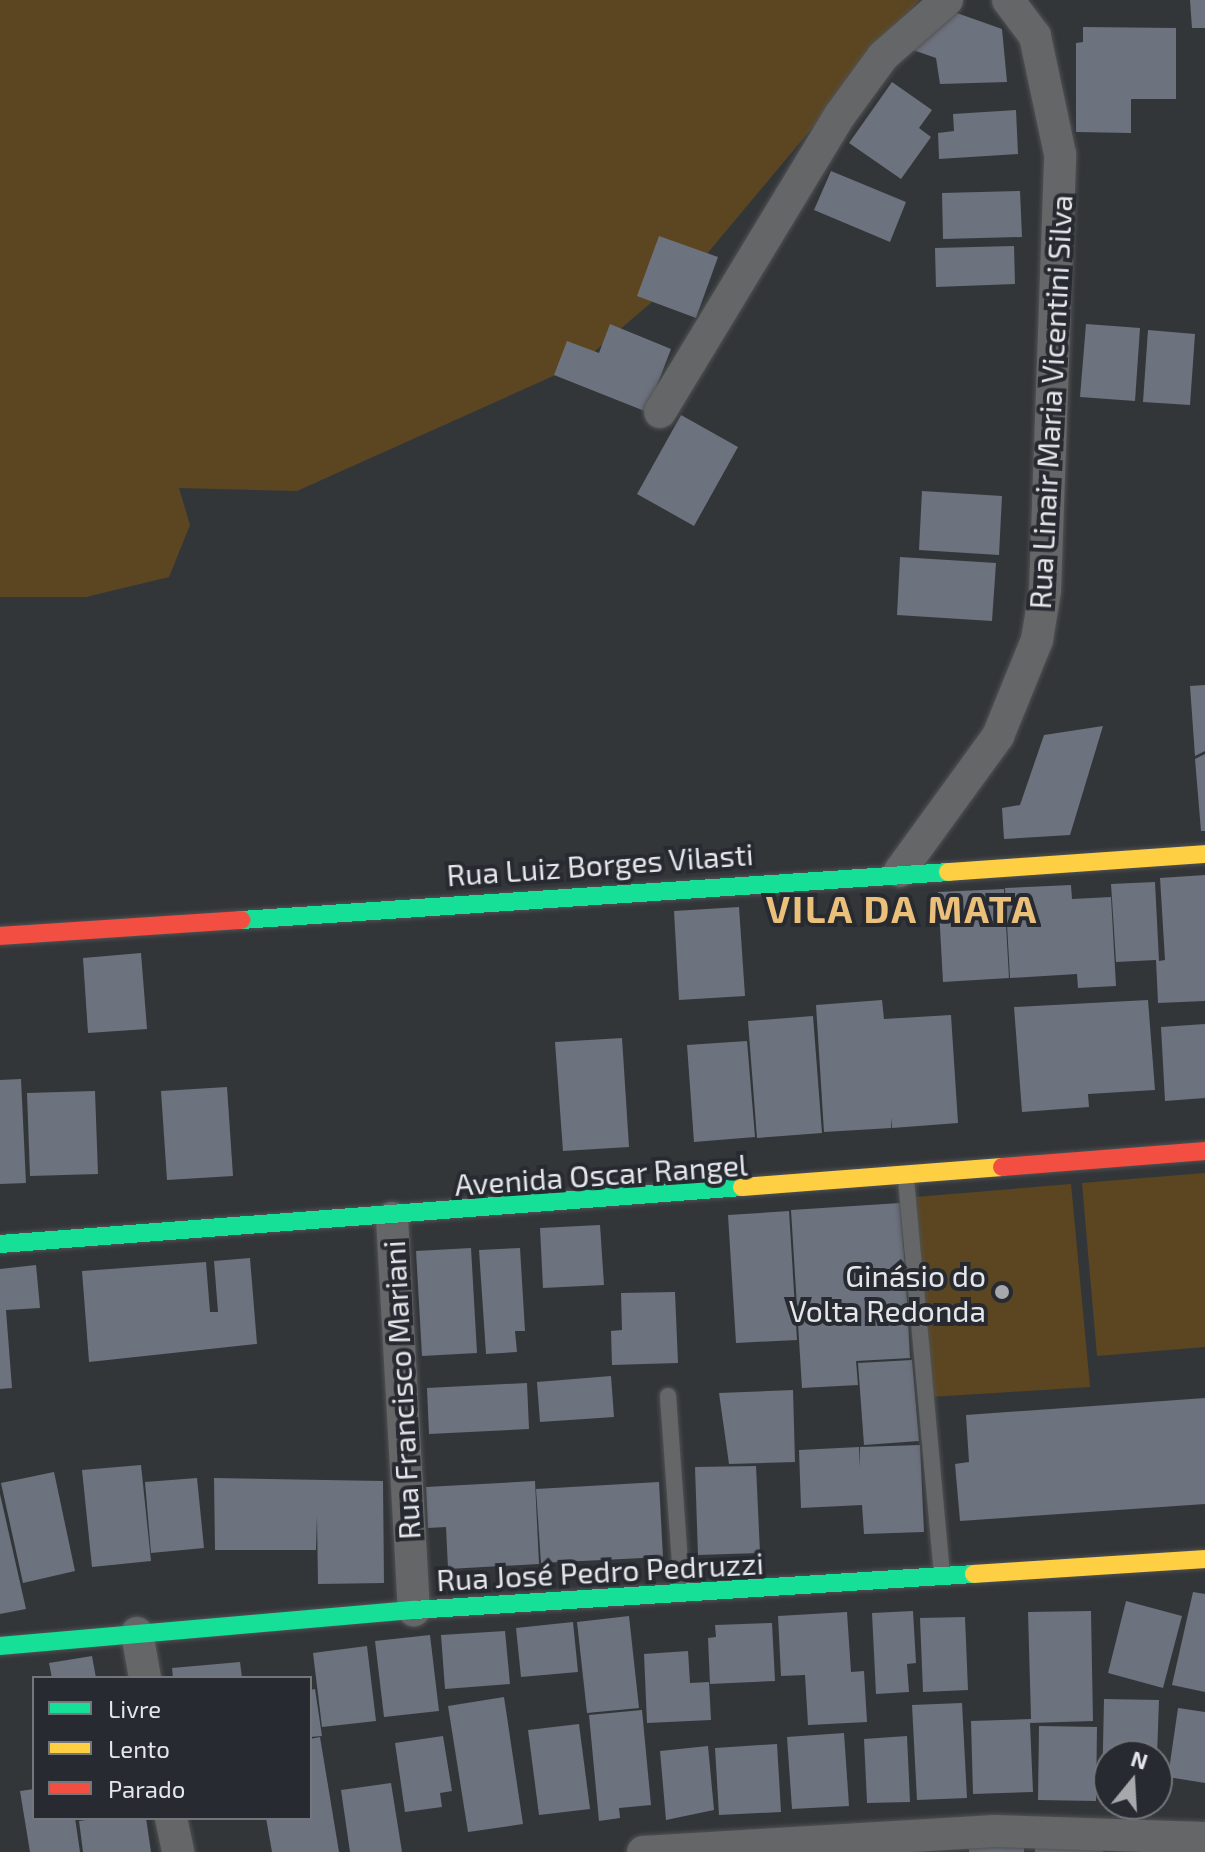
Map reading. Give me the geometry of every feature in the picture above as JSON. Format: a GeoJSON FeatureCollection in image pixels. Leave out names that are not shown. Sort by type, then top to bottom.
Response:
{"type":"FeatureCollection","features":[{"type":"Feature","properties":{"kind":"street"},"geometry":{"type":"LineString","coordinates":[[660,412],[840,115],[883,56],[947,0]]}},
{"type":"Feature","properties":{"kind":"street","name":"Rua Linair Maria Vicentini Silva"},"geometry":{"type":"LineString","coordinates":[[900,871],[998,736],[1029,667],[1045,591],[1060,154],[1035,36],[1008,0]]}},
{"type":"Feature","properties":{"kind":"street","name":"Rua Luiz Borges Vilasti"},"geometry":{"type":"LineString","coordinates":[[0,936],[900,871],[1205,854]]}},
{"type":"Feature","properties":{"kind":"street","name":"Avenida Oscar Rangel"},"geometry":{"type":"LineString","coordinates":[[0,1244],[906,1179],[1205,1151]]}},
{"type":"Feature","properties":{"kind":"street","name":"Rua Francisco Mariani"},"geometry":{"type":"LineString","coordinates":[[392,1218],[414,1610]]}},
{"type":"Feature","properties":{"kind":"street","name":"Rua José Pedro Pedruzzi"},"geometry":{"type":"LineString","coordinates":[[0,1646],[414,1610],[1205,1559]]}},
{"type":"Feature","properties":{"kind":"street"},"geometry":{"type":"LineString","coordinates":[[137,1633],[145,1676]]}},
{"type":"Feature","properties":{"kind":"street"},"geometry":{"type":"LineString","coordinates":[[171,1820],[178,1852]]}},
{"type":"Feature","properties":{"kind":"street"},"geometry":{"type":"LineString","coordinates":[[643,1852],[995,1831],[1205,1838]]}},
{"type":"Feature","properties":{"kind":"lane"},"geometry":{"type":"LineString","coordinates":[[906,1179],[943,1577]]}},
{"type":"Feature","properties":{"kind":"lane"},"geometry":{"type":"LineString","coordinates":[[668,1396],[682,1594]]}},
{"type":"Feature","properties":{"kind":"shaded area"},"geometry":{"type":"Polygon","coordinates":[[[0,0],[919,0],[706,255],[580,364],[297,491],[179,488],[190,525],[169,577],[86,597],[0,597],[0,0]]]}},
{"type":"Feature","properties":{"kind":"shaded area"},"geometry":{"type":"Polygon","coordinates":[[[1205,1173],[1205,1347],[1097,1356],[1082,1183],[1205,1173]]]}},
{"type":"Feature","properties":{"kind":"shaded area","name":"Ginásio do Volta Redonda"},"geometry":{"type":"Polygon","coordinates":[[[1071,1184],[1090,1387],[930,1397],[916,1197],[1071,1184]]]}},
{"type":"Feature","properties":{"kind":"building"},"geometry":{"type":"Polygon","coordinates":[[[1190,0],[1205,0],[1205,28],[1192,28],[1190,0]]]}},
{"type":"Feature","properties":{"kind":"building"},"geometry":{"type":"Polygon","coordinates":[[[954,12],[1002,29],[1007,82],[940,84],[936,58],[913,50],[954,12]]]}},
{"type":"Feature","properties":{"kind":"building"},"geometry":{"type":"Polygon","coordinates":[[[1083,27],[1176,28],[1176,99],[1131,99],[1131,133],[1076,132],[1076,43],[1083,42],[1083,27]]]}},
{"type":"Feature","properties":{"kind":"building"},"geometry":{"type":"Polygon","coordinates":[[[892,82],[932,110],[919,128],[931,137],[901,179],[849,143],[892,82]]]}},
{"type":"Feature","properties":{"kind":"building"},"geometry":{"type":"Polygon","coordinates":[[[1016,110],[1018,154],[939,159],[938,133],[954,131],[953,114],[1016,110]]]}},
{"type":"Feature","properties":{"kind":"building"},"geometry":{"type":"Polygon","coordinates":[[[831,171],[906,202],[890,242],[814,210],[831,171]]]}},
{"type":"Feature","properties":{"kind":"building"},"geometry":{"type":"Polygon","coordinates":[[[1020,191],[1022,237],[943,239],[942,193],[1020,191]]]}},
{"type":"Feature","properties":{"kind":"building"},"geometry":{"type":"Polygon","coordinates":[[[659,236],[718,257],[696,318],[637,296],[659,236]]]}},
{"type":"Feature","properties":{"kind":"building"},"geometry":{"type":"Polygon","coordinates":[[[1014,246],[1015,284],[936,287],[935,248],[1014,246]]]}},
{"type":"Feature","properties":{"kind":"building"},"geometry":{"type":"Polygon","coordinates":[[[610,324],[671,349],[647,412],[554,375],[567,341],[599,353],[610,324]]]}},
{"type":"Feature","properties":{"kind":"building"},"geometry":{"type":"Polygon","coordinates":[[[1086,324],[1140,328],[1135,401],[1080,397],[1086,324]]]}},
{"type":"Feature","properties":{"kind":"building"},"geometry":{"type":"Polygon","coordinates":[[[1148,330],[1195,334],[1190,405],[1143,402],[1148,330]]]}},
{"type":"Feature","properties":{"kind":"building"},"geometry":{"type":"Polygon","coordinates":[[[681,415],[738,447],[694,526],[637,494],[681,415]]]}},
{"type":"Feature","properties":{"kind":"building"},"geometry":{"type":"Polygon","coordinates":[[[922,491],[1002,496],[999,555],[919,550],[922,491]]]}},
{"type":"Feature","properties":{"kind":"building"},"geometry":{"type":"Polygon","coordinates":[[[900,557],[996,563],[992,621],[897,615],[900,557]]]}},
{"type":"Feature","properties":{"kind":"building"},"geometry":{"type":"Polygon","coordinates":[[[1205,685],[1205,751],[1195,756],[1190,686],[1205,685]]]}},
{"type":"Feature","properties":{"kind":"building"},"geometry":{"type":"Polygon","coordinates":[[[1103,726],[1070,835],[1004,839],[1002,808],[1020,805],[1044,735],[1103,726]]]}},
{"type":"Feature","properties":{"kind":"building"},"geometry":{"type":"Polygon","coordinates":[[[1205,754],[1205,831],[1201,831],[1195,759],[1205,754]]]}},
{"type":"Feature","properties":{"kind":"building"},"geometry":{"type":"Polygon","coordinates":[[[1205,875],[1205,1001],[1158,1003],[1156,960],[1116,962],[1111,884],[1155,882],[1159,961],[1165,960],[1160,878],[1205,875]]]}},
{"type":"Feature","properties":{"kind":"building"},"geometry":{"type":"Polygon","coordinates":[[[1071,885],[1072,899],[1111,897],[1116,986],[1078,988],[1077,974],[1010,978],[1005,888],[1071,885]]]}},
{"type":"Feature","properties":{"kind":"building"},"geometry":{"type":"Polygon","coordinates":[[[1004,889],[1009,978],[943,982],[938,892],[1004,889]]]}},
{"type":"Feature","properties":{"kind":"building"},"geometry":{"type":"Polygon","coordinates":[[[739,907],[745,996],[679,1000],[674,911],[739,907]]]}},
{"type":"Feature","properties":{"kind":"building"},"geometry":{"type":"Polygon","coordinates":[[[141,953],[147,1029],[88,1033],[83,958],[141,953]]]}},
{"type":"Feature","properties":{"kind":"building"},"geometry":{"type":"Polygon","coordinates":[[[882,1000],[884,1019],[951,1015],[958,1123],[892,1128],[891,1117],[891,1128],[824,1132],[816,1005],[882,1000]]]}},
{"type":"Feature","properties":{"kind":"building"},"geometry":{"type":"Polygon","coordinates":[[[1148,1000],[1155,1090],[1088,1094],[1089,1107],[1022,1112],[1014,1007],[1148,1000]]]}},
{"type":"Feature","properties":{"kind":"building"},"geometry":{"type":"Polygon","coordinates":[[[813,1016],[822,1133],[757,1138],[748,1021],[813,1016]]]}},
{"type":"Feature","properties":{"kind":"building"},"geometry":{"type":"Polygon","coordinates":[[[1205,1024],[1205,1098],[1165,1101],[1161,1027],[1205,1024]]]}},
{"type":"Feature","properties":{"kind":"building"},"geometry":{"type":"Polygon","coordinates":[[[622,1038],[629,1147],[563,1151],[555,1042],[622,1038]]]}},
{"type":"Feature","properties":{"kind":"building"},"geometry":{"type":"Polygon","coordinates":[[[747,1041],[755,1137],[694,1142],[687,1045],[747,1041]]]}},
{"type":"Feature","properties":{"kind":"building"},"geometry":{"type":"Polygon","coordinates":[[[21,1079],[26,1183],[0,1184],[0,1080],[21,1079]]]}},
{"type":"Feature","properties":{"kind":"building"},"geometry":{"type":"Polygon","coordinates":[[[227,1087],[233,1176],[167,1180],[161,1091],[227,1087]]]}},
{"type":"Feature","properties":{"kind":"building"},"geometry":{"type":"Polygon","coordinates":[[[95,1091],[98,1174],[30,1176],[27,1093],[95,1091]]]}},
{"type":"Feature","properties":{"kind":"building"},"geometry":{"type":"Polygon","coordinates":[[[900,1203],[906,1279],[839,1284],[906,1281],[910,1358],[856,1361],[858,1385],[802,1388],[791,1210],[900,1203]]]}},
{"type":"Feature","properties":{"kind":"building"},"geometry":{"type":"Polygon","coordinates":[[[789,1211],[797,1340],[736,1343],[728,1215],[789,1211]]]}},
{"type":"Feature","properties":{"kind":"building"},"geometry":{"type":"Polygon","coordinates":[[[600,1225],[604,1285],[543,1288],[540,1228],[600,1225]]]}},
{"type":"Feature","properties":{"kind":"building"},"geometry":{"type":"Polygon","coordinates":[[[471,1248],[477,1353],[422,1356],[416,1251],[471,1248]]]}},
{"type":"Feature","properties":{"kind":"building"},"geometry":{"type":"Polygon","coordinates":[[[520,1248],[525,1331],[515,1331],[517,1352],[486,1354],[479,1250],[520,1248]]]}},
{"type":"Feature","properties":{"kind":"building"},"geometry":{"type":"Polygon","coordinates":[[[250,1258],[257,1344],[89,1362],[82,1271],[206,1262],[210,1312],[218,1312],[214,1261],[250,1258]]]}},
{"type":"Feature","properties":{"kind":"building"},"geometry":{"type":"Polygon","coordinates":[[[36,1265],[40,1308],[6,1310],[12,1388],[0,1389],[0,1269],[36,1265]]]}},
{"type":"Feature","properties":{"kind":"building"},"geometry":{"type":"Polygon","coordinates":[[[675,1292],[678,1363],[612,1365],[611,1331],[622,1330],[621,1293],[675,1292]]]}},
{"type":"Feature","properties":{"kind":"building"},"geometry":{"type":"Polygon","coordinates":[[[912,1360],[919,1441],[864,1445],[858,1363],[912,1360]]]}},
{"type":"Feature","properties":{"kind":"building"},"geometry":{"type":"Polygon","coordinates":[[[611,1376],[614,1417],[540,1422],[537,1382],[611,1376]]]}},
{"type":"Feature","properties":{"kind":"building"},"geometry":{"type":"Polygon","coordinates":[[[527,1383],[529,1429],[429,1434],[427,1388],[527,1383]]]}},
{"type":"Feature","properties":{"kind":"building"},"geometry":{"type":"Polygon","coordinates":[[[793,1390],[795,1462],[729,1464],[719,1393],[793,1390]]]}},
{"type":"Feature","properties":{"kind":"building"},"geometry":{"type":"Polygon","coordinates":[[[1205,1398],[1205,1504],[960,1521],[955,1464],[969,1462],[966,1415],[1205,1398]]]}},
{"type":"Feature","properties":{"kind":"building"},"geometry":{"type":"Polygon","coordinates":[[[920,1445],[924,1532],[864,1534],[862,1505],[801,1508],[799,1450],[859,1447],[860,1468],[860,1447],[920,1445]]]}},
{"type":"Feature","properties":{"kind":"building"},"geometry":{"type":"Polygon","coordinates":[[[141,1465],[151,1561],[92,1567],[82,1470],[141,1465]]]}},
{"type":"Feature","properties":{"kind":"building"},"geometry":{"type":"Polygon","coordinates":[[[756,1466],[760,1553],[698,1555],[695,1467],[756,1466]]]}},
{"type":"Feature","properties":{"kind":"building"},"geometry":{"type":"Polygon","coordinates":[[[54,1472],[75,1571],[23,1583],[1,1483],[54,1472]]]}},
{"type":"Feature","properties":{"kind":"building"},"geometry":{"type":"Polygon","coordinates":[[[197,1478],[204,1548],[151,1553],[145,1482],[197,1478]]]}},
{"type":"Feature","properties":{"kind":"building"},"geometry":{"type":"Polygon","coordinates":[[[214,1478],[383,1481],[384,1583],[318,1584],[317,1516],[316,1550],[215,1550],[214,1478]]]}},
{"type":"Feature","properties":{"kind":"building"},"geometry":{"type":"Polygon","coordinates":[[[535,1481],[539,1564],[448,1569],[446,1527],[428,1528],[426,1487],[535,1481]]]}},
{"type":"Feature","properties":{"kind":"building"},"geometry":{"type":"Polygon","coordinates":[[[659,1482],[663,1557],[541,1563],[536,1489],[659,1482]]]}},
{"type":"Feature","properties":{"kind":"building"},"geometry":{"type":"Polygon","coordinates":[[[0,1494],[26,1609],[0,1614],[0,1494]]]}},
{"type":"Feature","properties":{"kind":"building"},"geometry":{"type":"Polygon","coordinates":[[[1193,1592],[1205,1594],[1205,1692],[1172,1685],[1193,1592]]]}},
{"type":"Feature","properties":{"kind":"building"},"geometry":{"type":"Polygon","coordinates":[[[1126,1601],[1182,1616],[1163,1688],[1108,1673],[1126,1601]]]}},
{"type":"Feature","properties":{"kind":"building"},"geometry":{"type":"Polygon","coordinates":[[[913,1611],[916,1663],[907,1664],[909,1692],[876,1694],[872,1613],[913,1611]]]}},
{"type":"Feature","properties":{"kind":"building"},"geometry":{"type":"Polygon","coordinates":[[[1091,1611],[1093,1721],[1030,1723],[1033,1792],[973,1794],[971,1721],[1031,1719],[1028,1612],[1091,1611]]]}},
{"type":"Feature","properties":{"kind":"building"},"geometry":{"type":"Polygon","coordinates":[[[847,1612],[851,1672],[864,1671],[867,1722],[808,1725],[805,1675],[781,1676],[778,1616],[847,1612]]]}},
{"type":"Feature","properties":{"kind":"building"},"geometry":{"type":"Polygon","coordinates":[[[629,1616],[639,1708],[587,1713],[577,1622],[629,1616]]]}},
{"type":"Feature","properties":{"kind":"building"},"geometry":{"type":"Polygon","coordinates":[[[965,1617],[968,1690],[923,1692],[920,1618],[965,1617]]]}},
{"type":"Feature","properties":{"kind":"building"},"geometry":{"type":"Polygon","coordinates":[[[573,1622],[578,1672],[521,1677],[516,1628],[573,1622]]]}},
{"type":"Feature","properties":{"kind":"building"},"geometry":{"type":"Polygon","coordinates":[[[772,1623],[775,1681],[710,1684],[708,1638],[716,1637],[715,1625],[772,1623]]]}},
{"type":"Feature","properties":{"kind":"building"},"geometry":{"type":"Polygon","coordinates":[[[505,1631],[510,1684],[445,1689],[441,1635],[505,1631]]]}},
{"type":"Feature","properties":{"kind":"building"},"geometry":{"type":"Polygon","coordinates":[[[430,1635],[439,1711],[384,1717],[375,1641],[430,1635]]]}},
{"type":"Feature","properties":{"kind":"building"},"geometry":{"type":"Polygon","coordinates":[[[367,1646],[376,1721],[322,1727],[313,1653],[367,1646]]]}},
{"type":"Feature","properties":{"kind":"building"},"geometry":{"type":"Polygon","coordinates":[[[688,1651],[690,1683],[709,1682],[711,1720],[647,1723],[644,1654],[688,1651]]]}},
{"type":"Feature","properties":{"kind":"building"},"geometry":{"type":"Polygon","coordinates":[[[92,1656],[96,1676],[52,1676],[49,1663],[92,1656]]]}},
{"type":"Feature","properties":{"kind":"building"},"geometry":{"type":"Polygon","coordinates":[[[240,1662],[242,1676],[173,1676],[172,1668],[240,1662]]]}},
{"type":"Feature","properties":{"kind":"building"},"geometry":{"type":"Polygon","coordinates":[[[315,1689],[322,1736],[312,1737],[312,1690],[315,1689]]]}},
{"type":"Feature","properties":{"kind":"building"},"geometry":{"type":"Polygon","coordinates":[[[504,1697],[523,1824],[468,1832],[448,1706],[504,1697]]]}},
{"type":"Feature","properties":{"kind":"building"},"geometry":{"type":"Polygon","coordinates":[[[1104,1699],[1159,1700],[1158,1740],[1103,1740],[1104,1699]]]}},
{"type":"Feature","properties":{"kind":"building"},"geometry":{"type":"Polygon","coordinates":[[[962,1703],[967,1798],[917,1800],[912,1705],[962,1703]]]}},
{"type":"Feature","properties":{"kind":"building"},"geometry":{"type":"Polygon","coordinates":[[[1178,1708],[1205,1712],[1205,1783],[1173,1778],[1173,1742],[1178,1708]]]}},
{"type":"Feature","properties":{"kind":"building"},"geometry":{"type":"Polygon","coordinates":[[[642,1710],[651,1805],[619,1808],[620,1818],[599,1821],[589,1715],[642,1710]]]}},
{"type":"Feature","properties":{"kind":"building"},"geometry":{"type":"Polygon","coordinates":[[[579,1724],[590,1809],[539,1815],[528,1730],[579,1724]]]}},
{"type":"Feature","properties":{"kind":"building"},"geometry":{"type":"Polygon","coordinates":[[[1039,1726],[1097,1727],[1097,1740],[1093,1740],[1093,1801],[1038,1800],[1039,1726]]]}},
{"type":"Feature","properties":{"kind":"building"},"geometry":{"type":"Polygon","coordinates":[[[844,1733],[849,1806],[792,1809],[787,1737],[844,1733]]]}},
{"type":"Feature","properties":{"kind":"building"},"geometry":{"type":"Polygon","coordinates":[[[443,1736],[452,1791],[440,1793],[442,1807],[405,1812],[395,1743],[443,1736]]]}},
{"type":"Feature","properties":{"kind":"building"},"geometry":{"type":"Polygon","coordinates":[[[907,1736],[910,1802],[867,1803],[864,1739],[907,1736]]]}},
{"type":"Feature","properties":{"kind":"building"},"geometry":{"type":"Polygon","coordinates":[[[320,1737],[339,1852],[272,1852],[266,1820],[312,1820],[312,1739],[320,1737]]]}},
{"type":"Feature","properties":{"kind":"building"},"geometry":{"type":"Polygon","coordinates":[[[777,1744],[781,1812],[719,1815],[715,1748],[777,1744]]]}},
{"type":"Feature","properties":{"kind":"building"},"geometry":{"type":"Polygon","coordinates":[[[708,1746],[714,1810],[666,1820],[660,1751],[708,1746]]]}},
{"type":"Feature","properties":{"kind":"building"},"geometry":{"type":"Polygon","coordinates":[[[391,1783],[402,1852],[350,1852],[341,1790],[391,1783]]]}},
{"type":"Feature","properties":{"kind":"building"},"geometry":{"type":"Polygon","coordinates":[[[32,1789],[32,1820],[75,1820],[80,1852],[30,1852],[20,1791],[32,1789]]]}},
{"type":"Feature","properties":{"kind":"building"},"geometry":{"type":"Polygon","coordinates":[[[146,1820],[151,1852],[83,1852],[79,1821],[146,1820]]]}},
{"type":"Feature","properties":{"kind":"building"},"geometry":{"type":"Polygon","coordinates":[[[1024,1844],[1024,1852],[969,1852],[969,1845],[1024,1844]]]}},
{"type":"Feature","properties":{"kind":"building"},"geometry":{"type":"Polygon","coordinates":[[[1035,1845],[1103,1850],[1103,1852],[1035,1852],[1035,1845]]]}},
{"type":"Feature","properties":{"kind":"traffic: fast"},"geometry":{"type":"LineString","coordinates":[[241,920],[948,872]]}},
{"type":"Feature","properties":{"kind":"traffic: fast"},"geometry":{"type":"LineString","coordinates":[[0,1244],[742,1187]]}},
{"type":"Feature","properties":{"kind":"traffic: fast"},"geometry":{"type":"LineString","coordinates":[[0,1646],[414,1610],[974,1574]]}},
{"type":"Feature","properties":{"kind":"traffic: slow"},"geometry":{"type":"LineString","coordinates":[[948,872],[1205,854]]}},
{"type":"Feature","properties":{"kind":"traffic: slow"},"geometry":{"type":"LineString","coordinates":[[742,1187],[1002,1167]]}},
{"type":"Feature","properties":{"kind":"traffic: slow"},"geometry":{"type":"LineString","coordinates":[[974,1574],[1205,1559]]}},
{"type":"Feature","properties":{"kind":"traffic: jam"},"geometry":{"type":"LineString","coordinates":[[0,936],[241,920]]}},
{"type":"Feature","properties":{"kind":"traffic: jam"},"geometry":{"type":"LineString","coordinates":[[1002,1167],[1205,1151]]}},
{"type":"Feature","properties":{"kind":"place","name":"Ginásio do Volta Redonda"},"geometry":{"type":"Point","coordinates":[1002,1292]}},
{"type":"Feature","properties":{"kind":"district","name":"VILA DA MATA"},"geometry":{"type":"Point","coordinates":[902,909]}}]}
